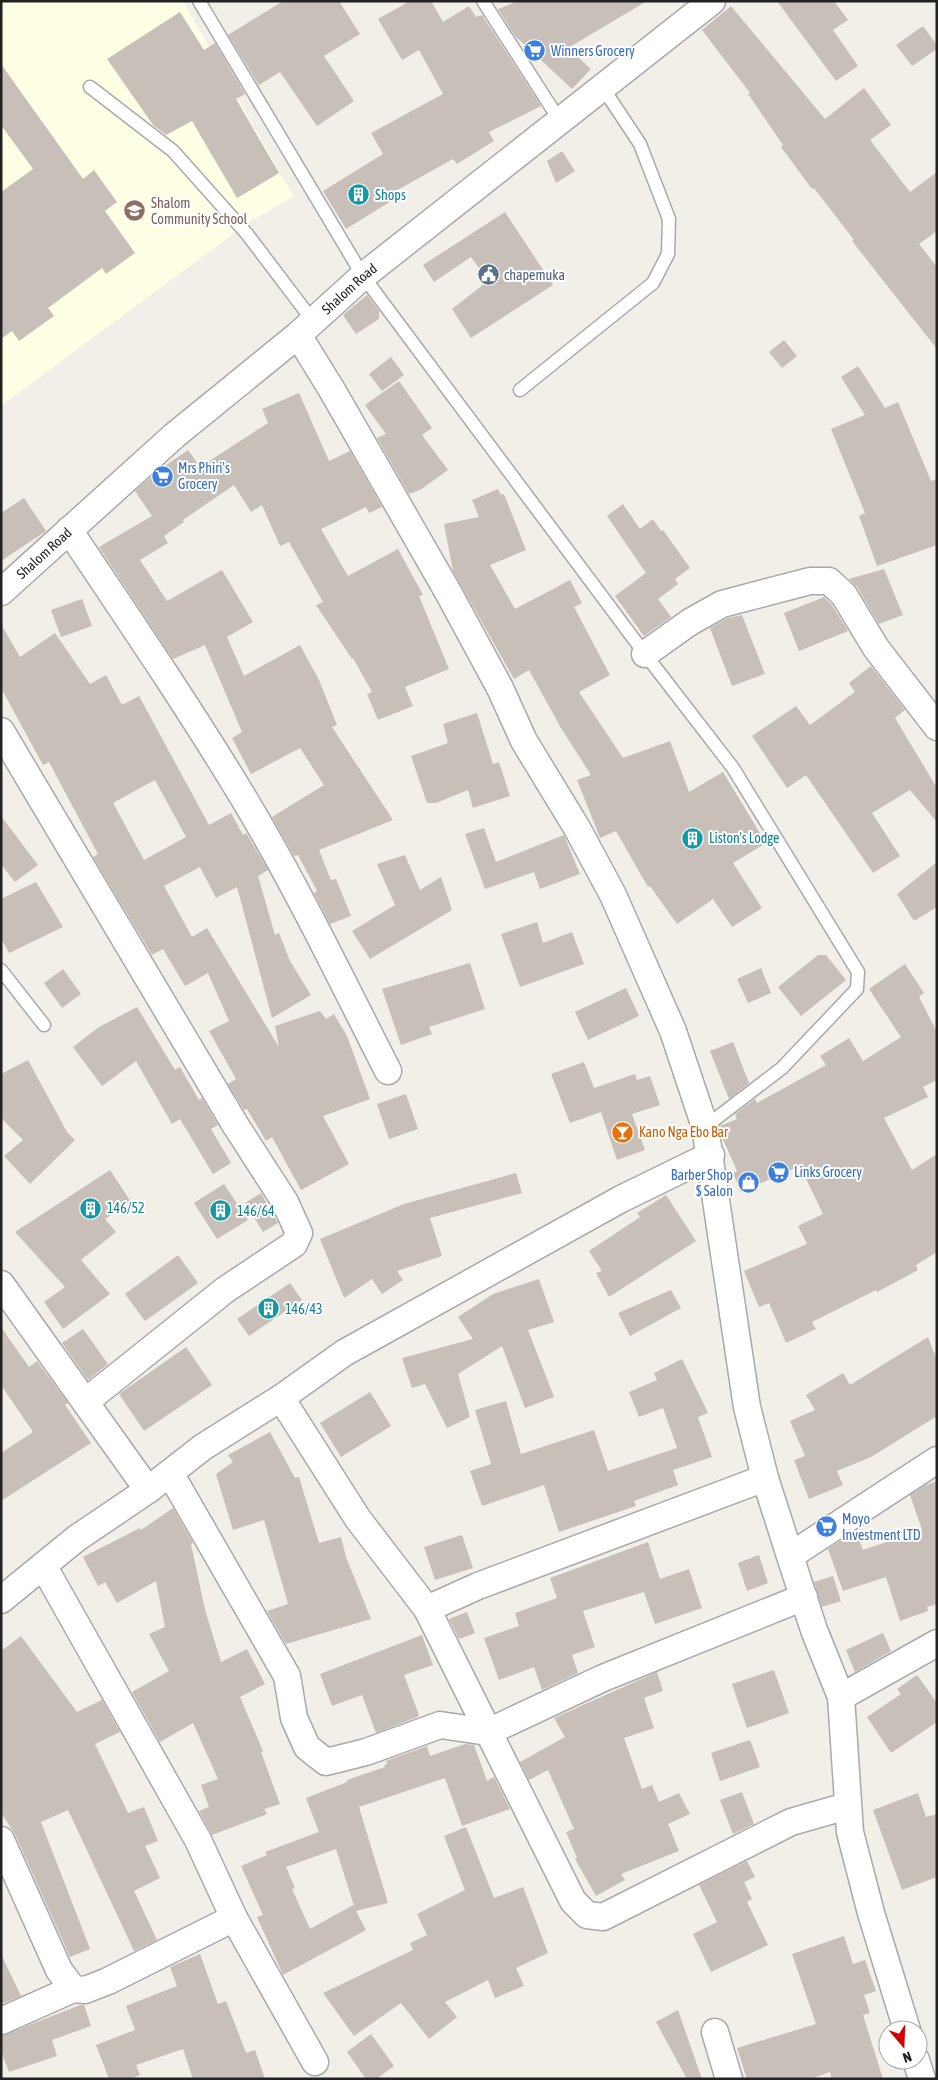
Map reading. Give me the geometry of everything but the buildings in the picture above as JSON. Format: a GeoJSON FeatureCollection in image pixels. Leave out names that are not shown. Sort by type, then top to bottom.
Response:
{"type":"FeatureCollection","features":[{"type":"Feature","properties":{"kind":"street","name":"Shalom Road"},"geometry":{"type":"LineString","coordinates":[[1,592],[175,435],[305,328],[364,276],[712,1]]}},
{"type":"Feature","properties":{"kind":"street"},"geometry":{"type":"LineString","coordinates":[[305,328],[332,390],[448,592],[500,688],[524,741],[613,894],[673,1031],[705,1127],[747,1408],[765,1478],[790,1556],[841,1697],[850,1832],[871,1913],[904,2020]]}},
{"type":"Feature","properties":{"kind":"street"},"geometry":{"type":"LineString","coordinates":[[69,530],[173,686],[243,798],[306,909],[388,1071]]}},
{"type":"Feature","properties":{"kind":"street"},"geometry":{"type":"LineString","coordinates":[[644,654],[690,622],[722,604],[810,581],[829,581],[844,595],[876,648],[937,727]]}},
{"type":"Feature","properties":{"kind":"street"},"geometry":{"type":"LineString","coordinates":[[1,731],[236,1126],[285,1202],[299,1233],[294,1244],[225,1290],[85,1402]]}},
{"type":"Feature","properties":{"kind":"street"},"geometry":{"type":"LineString","coordinates":[[2,1596],[44,1566],[77,1538],[148,1490],[203,1447],[281,1398],[344,1353],[621,1199],[710,1155]]}},
{"type":"Feature","properties":{"kind":"street"},"geometry":{"type":"LineString","coordinates":[[1,1284],[148,1490]]}},
{"type":"Feature","properties":{"kind":"street"},"geometry":{"type":"LineString","coordinates":[[281,1398],[358,1519],[427,1609],[573,1900],[587,1915],[603,1917],[791,1822],[847,1806]]}},
{"type":"Feature","properties":{"kind":"street"},"geometry":{"type":"LineString","coordinates":[[790,1556],[937,1460]]}},
{"type":"Feature","properties":{"kind":"street"},"geometry":{"type":"LineString","coordinates":[[170,1473],[287,1676],[294,1718],[307,1747],[326,1762],[366,1752],[440,1724],[488,1732],[603,1678],[804,1597]]}},
{"type":"Feature","properties":{"kind":"street"},"geometry":{"type":"LineString","coordinates":[[427,1609],[478,1586],[765,1478]]}},
{"type":"Feature","properties":{"kind":"street"},"geometry":{"type":"LineString","coordinates":[[44,1566],[198,1840],[234,1918],[314,2062]]}},
{"type":"Feature","properties":{"kind":"street"},"geometry":{"type":"LineString","coordinates":[[841,1697],[937,1643]]}},
{"type":"Feature","properties":{"kind":"street"},"geometry":{"type":"LineString","coordinates":[[1,1840],[59,1970],[73,1988]]}},
{"type":"Feature","properties":{"kind":"street"},"geometry":{"type":"LineString","coordinates":[[1,2021],[73,1988],[85,1990],[108,1981],[234,1918]]}},
{"type":"Feature","properties":{"kind":"street"},"geometry":{"type":"LineString","coordinates":[[715,2032],[729,2079]]}},
{"type":"Feature","properties":{"kind":"lane"},"geometry":{"type":"LineString","coordinates":[[199,1],[364,276],[644,654],[733,768],[858,972],[857,989],[782,1068],[705,1127]]}},
{"type":"Feature","properties":{"kind":"lane"},"geometry":{"type":"LineString","coordinates":[[483,1],[560,121]]}},
{"type":"Feature","properties":{"kind":"lane"},"geometry":{"type":"LineString","coordinates":[[90,86],[173,151],[247,234],[305,328]]}},
{"type":"Feature","properties":{"kind":"lane"},"geometry":{"type":"LineString","coordinates":[[520,390],[654,283],[668,254],[669,219],[644,152],[603,88]]}},
{"type":"Feature","properties":{"kind":"lane"},"geometry":{"type":"LineString","coordinates":[[1,970],[44,1025]]}},
{"type":"Feature","properties":{"kind":"shaded area","name":"Shalom Community School"},"geometry":{"type":"Polygon","coordinates":[[[1,1],[183,1],[293,196],[245,225],[1,406],[1,1]]]}},
{"type":"Feature","properties":{"kind":"place","name":"Winners Grocery"},"geometry":{"type":"Point","coordinates":[535,51]}},
{"type":"Feature","properties":{"kind":"place","name":"Shops"},"geometry":{"type":"Point","coordinates":[359,195]}},
{"type":"Feature","properties":{"kind":"place","name":"Shalom Community School"},"geometry":{"type":"Point","coordinates":[135,211]}},
{"type":"Feature","properties":{"kind":"place","name":"chapemuka"},"geometry":{"type":"Point","coordinates":[488,275]}},
{"type":"Feature","properties":{"kind":"place","name":"Mrs Phiri's Grocery"},"geometry":{"type":"Point","coordinates":[162,476]}},
{"type":"Feature","properties":{"kind":"place","name":"Liston's Lodge"},"geometry":{"type":"Point","coordinates":[693,838]}},
{"type":"Feature","properties":{"kind":"place","name":"Kano Nga Ebo Bar"},"geometry":{"type":"Point","coordinates":[623,1132]}},
{"type":"Feature","properties":{"kind":"place","name":"Links Grocery"},"geometry":{"type":"Point","coordinates":[778,1172]}},
{"type":"Feature","properties":{"kind":"place","name":"Barber Shop $ Salon"},"geometry":{"type":"Point","coordinates":[749,1183]}},
{"type":"Feature","properties":{"kind":"place","name":"146/52"},"geometry":{"type":"Point","coordinates":[91,1208]}},
{"type":"Feature","properties":{"kind":"place","name":"146/64"},"geometry":{"type":"Point","coordinates":[221,1211]}},
{"type":"Feature","properties":{"kind":"place","name":"146/43"},"geometry":{"type":"Point","coordinates":[269,1309]}},
{"type":"Feature","properties":{"kind":"place","name":"Moyo Investment LTD"},"geometry":{"type":"Point","coordinates":[826,1527]}}]}
